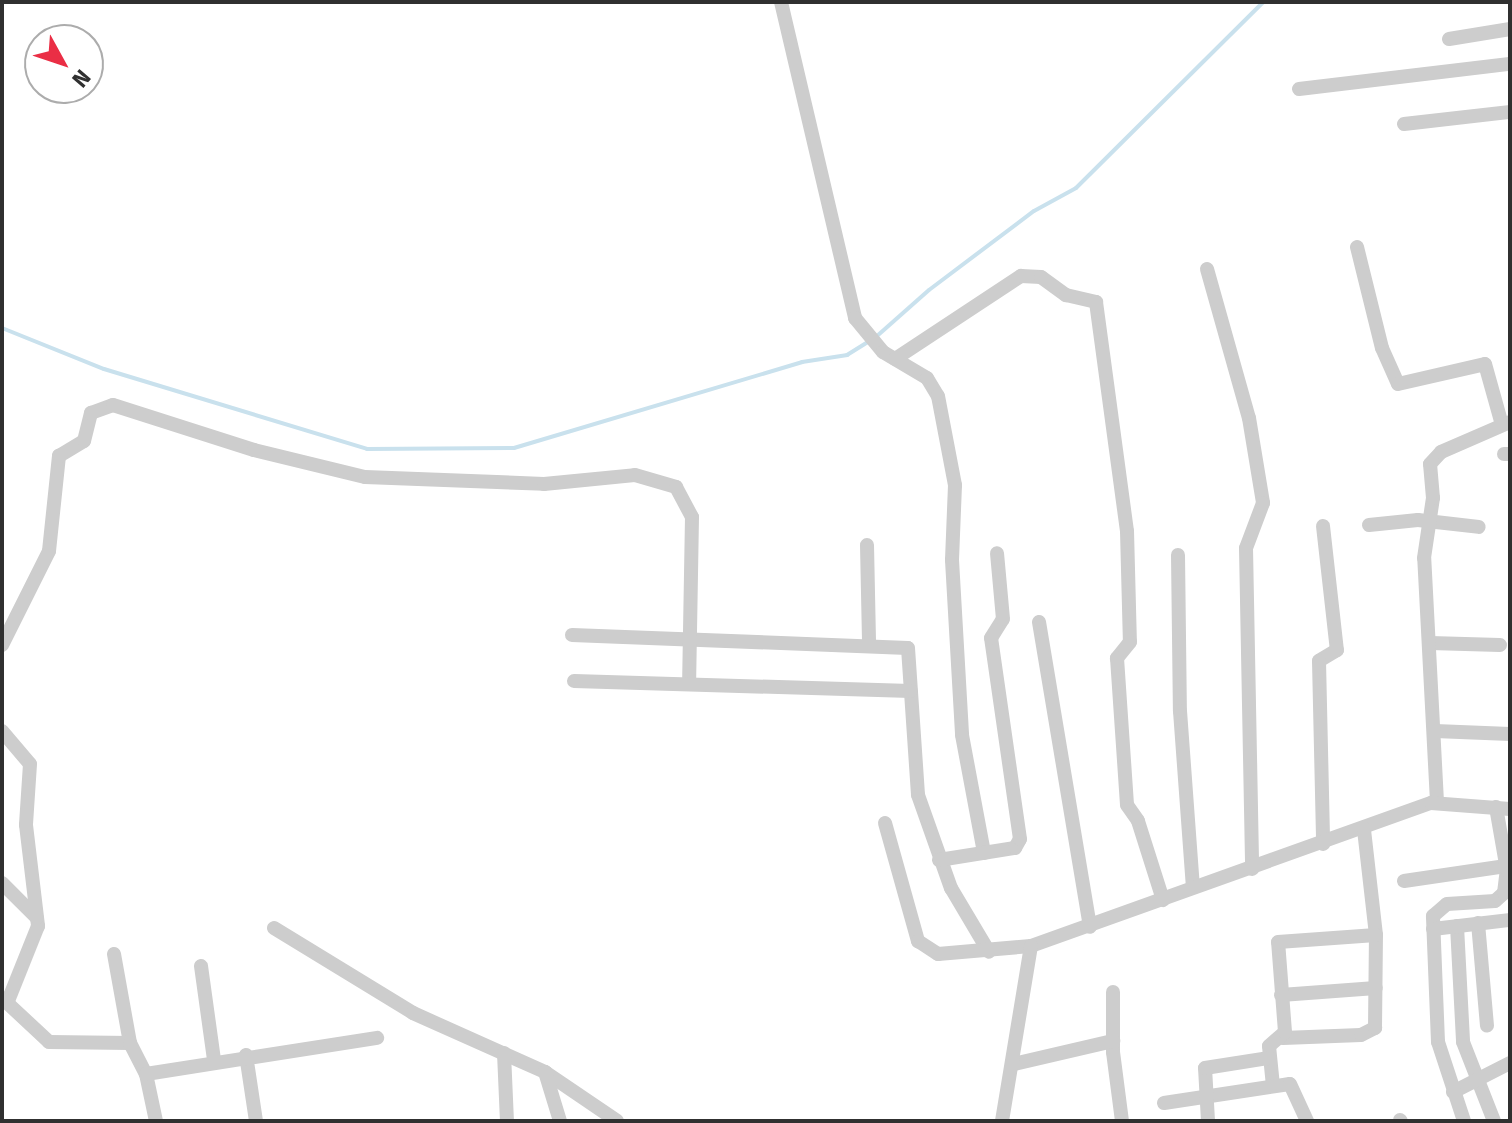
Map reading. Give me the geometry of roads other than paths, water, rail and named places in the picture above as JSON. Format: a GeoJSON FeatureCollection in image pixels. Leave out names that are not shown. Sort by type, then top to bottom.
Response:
{"type":"FeatureCollection","features":[{"type":"Feature","properties":{"kind":"street"},"geometry":{"type":"LineString","coordinates":[[781,2],[855,318],[889,355],[932,383],[954,477],[952,560],[962,735],[984,853]]}},
{"type":"Feature","properties":{"kind":"street"},"geometry":{"type":"LineString","coordinates":[[1449,39],[1510,29]]}},
{"type":"Feature","properties":{"kind":"street"},"geometry":{"type":"LineString","coordinates":[[1299,89],[1510,64]]}},
{"type":"Feature","properties":{"kind":"street"},"geometry":{"type":"LineString","coordinates":[[1404,124],[1510,112]]}},
{"type":"Feature","properties":{"kind":"street"},"geometry":{"type":"LineString","coordinates":[[1357,247],[1382,348],[1398,384],[1485,364],[1506,424],[1432,459],[1424,558],[1437,802]]}},
{"type":"Feature","properties":{"kind":"street"},"geometry":{"type":"LineString","coordinates":[[1207,269],[1249,418],[1263,503],[1246,548],[1252,869]]}},
{"type":"Feature","properties":{"kind":"street"},"geometry":{"type":"LineString","coordinates":[[889,355],[1021,276],[1041,277],[1066,295],[1096,302],[1127,531],[1130,642],[1117,658],[1127,805],[1138,821],[1163,900]]}},
{"type":"Feature","properties":{"kind":"street"},"geometry":{"type":"LineString","coordinates":[[2,645],[49,551],[59,456],[84,441],[91,413],[104,405],[365,477],[486,484],[635,475],[676,487],[692,517],[689,682]]}},
{"type":"Feature","properties":{"kind":"street"},"geometry":{"type":"LineString","coordinates":[[1369,525],[1428,520],[1479,527]]}},
{"type":"Feature","properties":{"kind":"street"},"geometry":{"type":"LineString","coordinates":[[1323,526],[1337,650],[1319,661],[1323,844]]}},
{"type":"Feature","properties":{"kind":"street"},"geometry":{"type":"LineString","coordinates":[[867,545],[869,644]]}},
{"type":"Feature","properties":{"kind":"street"},"geometry":{"type":"LineString","coordinates":[[939,860],[1015,848],[1020,839],[991,638],[1002,623],[997,553]]}},
{"type":"Feature","properties":{"kind":"street"},"geometry":{"type":"LineString","coordinates":[[1178,555],[1180,711],[1193,888]]}},
{"type":"Feature","properties":{"kind":"street"},"geometry":{"type":"LineString","coordinates":[[1039,622],[1090,927]]}},
{"type":"Feature","properties":{"kind":"street"},"geometry":{"type":"LineString","coordinates":[[572,635],[869,644],[908,648],[918,795],[939,860],[989,952]]}},
{"type":"Feature","properties":{"kind":"street"},"geometry":{"type":"LineString","coordinates":[[1430,643],[1500,645]]}},
{"type":"Feature","properties":{"kind":"street"},"geometry":{"type":"LineString","coordinates":[[574,681],[689,682],[911,691]]}},
{"type":"Feature","properties":{"kind":"street"},"geometry":{"type":"LineString","coordinates":[[2,731],[30,764],[26,825],[37,918],[36,939],[5,1000],[49,1042],[130,1043]]}},
{"type":"Feature","properties":{"kind":"street"},"geometry":{"type":"LineString","coordinates":[[1435,731],[1510,734]]}},
{"type":"Feature","properties":{"kind":"street"},"geometry":{"type":"LineString","coordinates":[[885,823],[922,947],[938,954],[1031,946],[1437,802],[1503,808],[1506,889],[1501,897],[1439,906],[1433,929],[1434,1015],[1453,1092],[1464,1121]]}},
{"type":"Feature","properties":{"kind":"street"},"geometry":{"type":"LineString","coordinates":[[1273,1086],[1269,1058],[1271,1042],[1283,1038],[1368,1034],[1376,1022],[1376,935],[1364,829]]}},
{"type":"Feature","properties":{"kind":"street"},"geometry":{"type":"LineString","coordinates":[[1404,881],[1506,866]]}},
{"type":"Feature","properties":{"kind":"street"},"geometry":{"type":"LineString","coordinates":[[2,883],[37,918]]}},
{"type":"Feature","properties":{"kind":"street"},"geometry":{"type":"LineString","coordinates":[[1433,929],[1510,920]]}},
{"type":"Feature","properties":{"kind":"street"},"geometry":{"type":"LineString","coordinates":[[1478,923],[1487,1026]]}},
{"type":"Feature","properties":{"kind":"street"},"geometry":{"type":"LineString","coordinates":[[1457,926],[1463,1042],[1475,1081],[1494,1121]]}},
{"type":"Feature","properties":{"kind":"street"},"geometry":{"type":"LineString","coordinates":[[274,928],[383,997],[545,1072],[617,1121]]}},
{"type":"Feature","properties":{"kind":"street"},"geometry":{"type":"LineString","coordinates":[[1283,1038],[1278,942],[1376,935]]}},
{"type":"Feature","properties":{"kind":"street"},"geometry":{"type":"LineString","coordinates":[[1002,1121],[1014,1064],[1031,946]]}},
{"type":"Feature","properties":{"kind":"street"},"geometry":{"type":"LineString","coordinates":[[114,954],[130,1043],[146,1074],[156,1121]]}},
{"type":"Feature","properties":{"kind":"street"},"geometry":{"type":"LineString","coordinates":[[201,966],[214,1060]]}},
{"type":"Feature","properties":{"kind":"street"},"geometry":{"type":"LineString","coordinates":[[1281,995],[1376,988]]}},
{"type":"Feature","properties":{"kind":"street"},"geometry":{"type":"LineString","coordinates":[[1113,992],[1113,1041],[1122,1121]]}},
{"type":"Feature","properties":{"kind":"street"},"geometry":{"type":"LineString","coordinates":[[146,1074],[246,1055],[377,1038]]}},
{"type":"Feature","properties":{"kind":"street"},"geometry":{"type":"LineString","coordinates":[[1014,1064],[1113,1041]]}},
{"type":"Feature","properties":{"kind":"street"},"geometry":{"type":"LineString","coordinates":[[504,1053],[507,1121]]}},
{"type":"Feature","properties":{"kind":"street"},"geometry":{"type":"LineString","coordinates":[[246,1055],[256,1121]]}},
{"type":"Feature","properties":{"kind":"street"},"geometry":{"type":"LineString","coordinates":[[1208,1121],[1204,1098],[1205,1068],[1269,1058]]}},
{"type":"Feature","properties":{"kind":"street"},"geometry":{"type":"LineString","coordinates":[[1453,1092],[1510,1063]]}},
{"type":"Feature","properties":{"kind":"street"},"geometry":{"type":"LineString","coordinates":[[545,1072],[560,1121]]}},
{"type":"Feature","properties":{"kind":"street"},"geometry":{"type":"LineString","coordinates":[[1164,1103],[1273,1086],[1295,1086],[1307,1121]]}},
{"type":"Feature","properties":{"kind":"waterway"},"geometry":{"type":"LineString","coordinates":[[877,336],[929,290],[1034,211],[1076,188],[1263,2]]}},
{"type":"Feature","properties":{"kind":"waterway"},"geometry":{"type":"LineString","coordinates":[[2,328],[104,369],[367,449],[514,448],[802,362],[847,355],[869,341]]}}]}
